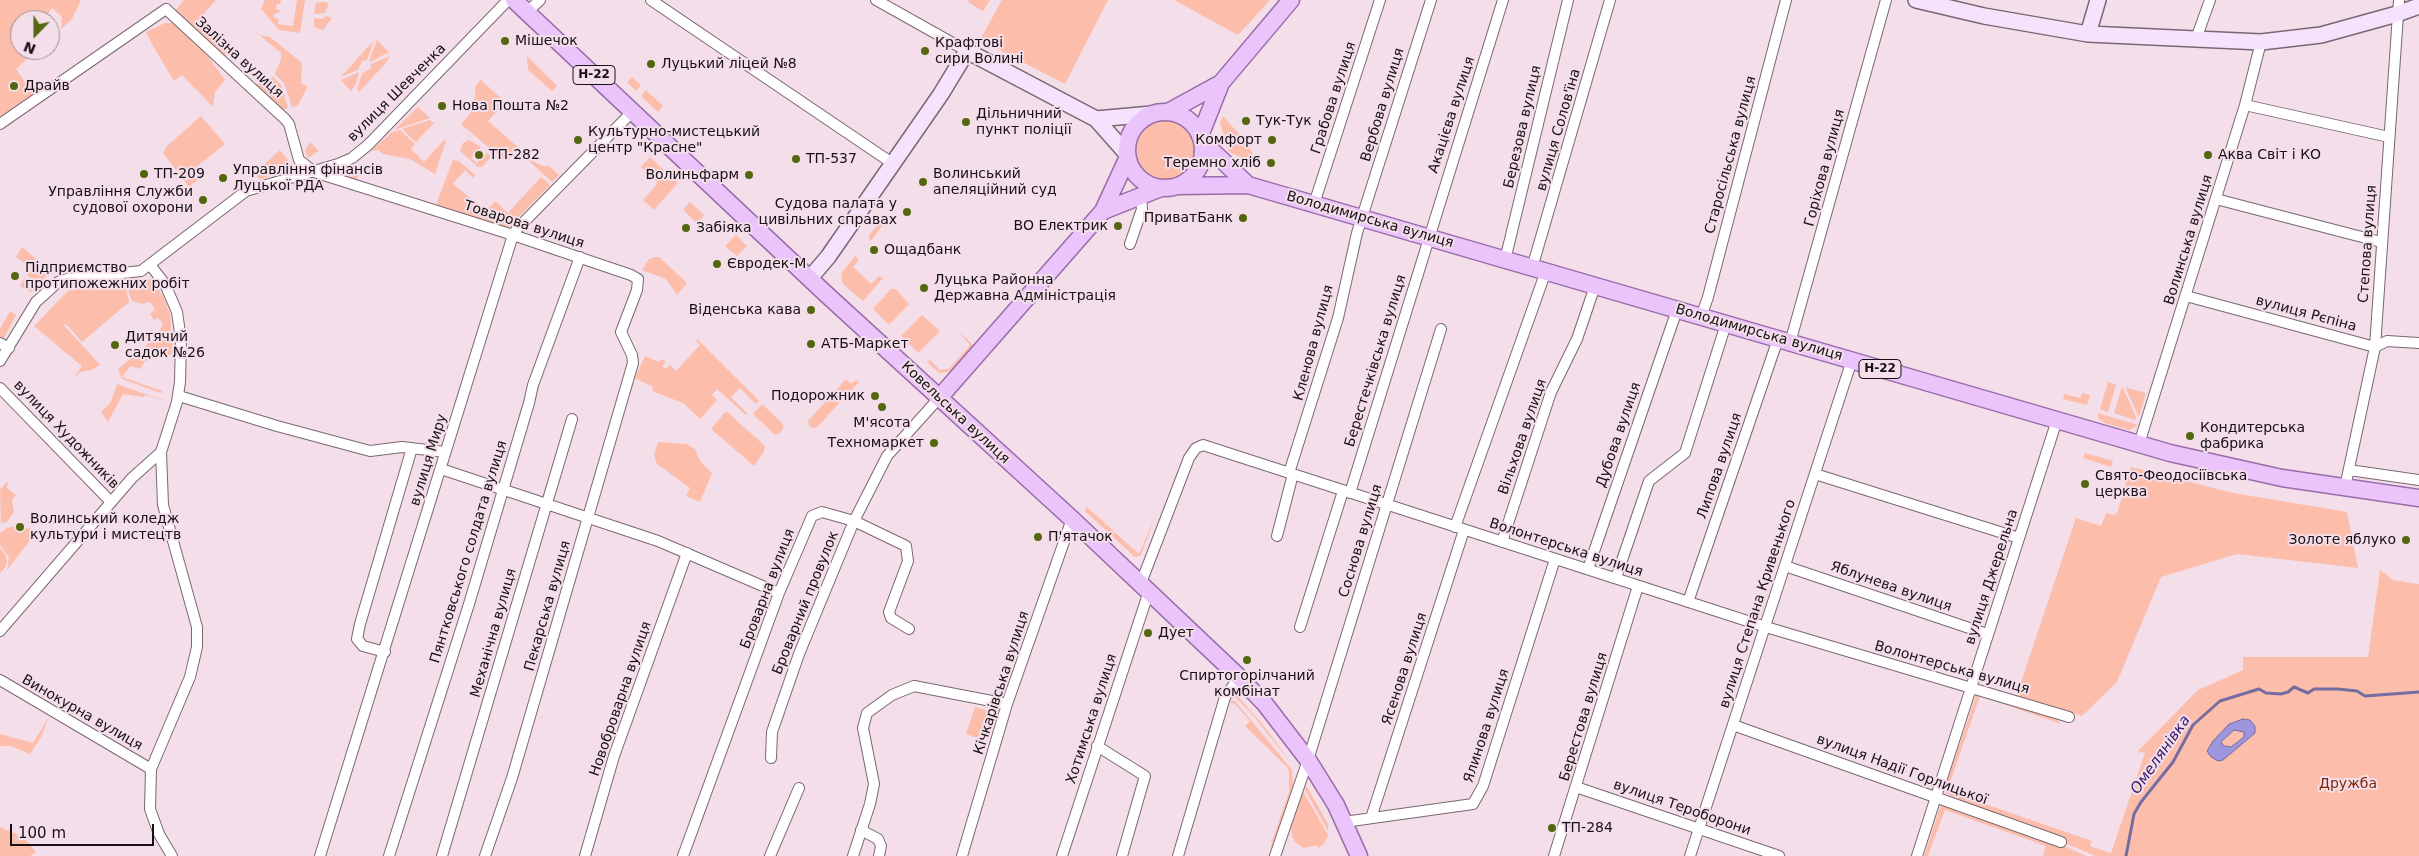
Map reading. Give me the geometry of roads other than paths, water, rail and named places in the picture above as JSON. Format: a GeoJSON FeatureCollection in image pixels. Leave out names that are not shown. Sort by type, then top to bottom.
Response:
{"type":"FeatureCollection","features":[{"type":"Feature","properties":{"kind":"main road","name":"Ковельська вулиця"},"geometry":{"type":"LineString","coordinates":[[514,0],[938,398],[1145,587],[1239,677],[1264,704],[1308,760],[1344,822],[1359,856]]}},
{"type":"Feature","properties":{"kind":"main road"},"geometry":{"type":"LineString","coordinates":[[1178,186],[1190,179],[1198,168],[1203,155],[1201,138],[1221,83],[1291,0]]}},
{"type":"Feature","properties":{"kind":"main road"},"geometry":{"type":"LineString","coordinates":[[1160,113],[1221,83]]}},
{"type":"Feature","properties":{"kind":"main road","name":"Н-22"},"geometry":{"type":"LineString","coordinates":[[938,398],[1102,211],[1127,156],[1127,142],[1132,130],[1141,120],[1160,113],[1182,116],[1193,124],[1201,138]]}},
{"type":"Feature","properties":{"kind":"main road","name":"Володимирська вулиця"},"geometry":{"type":"LineString","coordinates":[[1201,138],[1248,185]]}},
{"type":"Feature","properties":{"kind":"main road"},"geometry":{"type":"LineString","coordinates":[[1127,156],[1132,170],[1139,179],[1149,185],[1161,188]]}},
{"type":"Feature","properties":{"kind":"main road","name":"Володимирська вулиця"},"geometry":{"type":"LineString","coordinates":[[1178,186],[1248,185],[2139,444],[2238,470],[2419,498]]}},
{"type":"Feature","properties":{"kind":"main road","name":"Н-22"},"geometry":{"type":"LineString","coordinates":[[1102,211],[1161,188],[1178,186]]}},
{"type":"Feature","properties":{"kind":"street","name":"вулиця Шевченка"},"geometry":{"type":"LineString","coordinates":[[0,361],[4,346],[36,302],[58,282],[67,278],[141,271],[151,266],[240,195],[263,186],[346,162],[360,152],[508,0]]}},
{"type":"Feature","properties":{"kind":"street"},"geometry":{"type":"LineString","coordinates":[[527,12],[540,0]]}},
{"type":"Feature","properties":{"kind":"street"},"geometry":{"type":"LineString","coordinates":[[651,0],[892,163]]}},
{"type":"Feature","properties":{"kind":"street"},"geometry":{"type":"LineString","coordinates":[[876,0],[967,51],[1096,119],[1127,156]]}},
{"type":"Feature","properties":{"kind":"street","name":"Грабова вулиця"},"geometry":{"type":"LineString","coordinates":[[1314,204],[1380,0]]}},
{"type":"Feature","properties":{"kind":"street","name":"Вербова вулиця"},"geometry":{"type":"LineString","coordinates":[[1362,218],[1431,0]]}},
{"type":"Feature","properties":{"kind":"street","name":"Акацієва вулиця"},"geometry":{"type":"LineString","coordinates":[[1428,237],[1503,0]]}},
{"type":"Feature","properties":{"kind":"street","name":"Березова вулиця"},"geometry":{"type":"LineString","coordinates":[[1505,260],[1568,0]]}},
{"type":"Feature","properties":{"kind":"street","name":"вулиця Солов'їна"},"geometry":{"type":"LineString","coordinates":[[1539,269],[1610,0]]}},
{"type":"Feature","properties":{"kind":"street","name":"Старосільська вулиця"},"geometry":{"type":"LineString","coordinates":[[1701,317],[1708,297],[1786,0]]}},
{"type":"Feature","properties":{"kind":"street","name":"Горіхова вулиця"},"geometry":{"type":"LineString","coordinates":[[1784,341],[1886,0]]}},
{"type":"Feature","properties":{"kind":"street"},"geometry":{"type":"LineString","coordinates":[[1916,0],[1984,16],[2088,34],[2261,42],[2321,34],[2398,7],[2419,6]]}},
{"type":"Feature","properties":{"kind":"street"},"geometry":{"type":"LineString","coordinates":[[2088,34],[2098,0]]}},
{"type":"Feature","properties":{"kind":"street"},"geometry":{"type":"LineString","coordinates":[[2196,39],[2210,0]]}},
{"type":"Feature","properties":{"kind":"street","name":"Степова вулиця"},"geometry":{"type":"LineString","coordinates":[[2345,487],[2375,347],[2398,7]]}},
{"type":"Feature","properties":{"kind":"street","name":"Залізна вулиця"},"geometry":{"type":"LineString","coordinates":[[0,124],[166,10],[285,119],[300,160],[314,172]]}},
{"type":"Feature","properties":{"kind":"street","name":"Волинська вулиця"},"geometry":{"type":"LineString","coordinates":[[2139,444],[2245,105],[2261,42]]}},
{"type":"Feature","properties":{"kind":"street"},"geometry":{"type":"LineString","coordinates":[[810,278],[828,257],[941,94],[967,51]]}},
{"type":"Feature","properties":{"kind":"street"},"geometry":{"type":"LineString","coordinates":[[2245,105],[2389,137]]}},
{"type":"Feature","properties":{"kind":"street","name":"вулиця Миру"},"geometry":{"type":"LineString","coordinates":[[320,856],[513,235],[632,112]]}},
{"type":"Feature","properties":{"kind":"street"},"geometry":{"type":"LineString","coordinates":[[1096,119],[1160,113]]}},
{"type":"Feature","properties":{"kind":"street","name":"Товарова вулиця"},"geometry":{"type":"LineString","coordinates":[[314,172],[580,257],[638,279],[638,286],[621,332],[632,355],[633,364]]}},
{"type":"Feature","properties":{"kind":"street"},"geometry":{"type":"LineString","coordinates":[[1130,244],[1142,209],[1141,197]]}},
{"type":"Feature","properties":{"kind":"street"},"geometry":{"type":"LineString","coordinates":[[2216,199],[2381,242]]}},
{"type":"Feature","properties":{"kind":"street","name":"Кленова вулиця"},"geometry":{"type":"LineString","coordinates":[[1276,536],[1291,474],[1338,318],[1362,218]]}},
{"type":"Feature","properties":{"kind":"street","name":"Берестечківська вулиця"},"geometry":{"type":"LineString","coordinates":[[1300,627],[1346,492],[1428,237]]}},
{"type":"Feature","properties":{"kind":"street","name":"Пянтковського солдата вулиця"},"geometry":{"type":"LineString","coordinates":[[389,856],[469,604],[543,353],[580,257]]}},
{"type":"Feature","properties":{"kind":"street"},"geometry":{"type":"LineString","coordinates":[[151,266],[165,284],[177,312],[181,340],[179,396],[161,452],[163,505],[196,618],[197,647],[190,677],[151,769],[150,808],[159,834],[172,856]]}},
{"type":"Feature","properties":{"kind":"street","name":"Ясенова вулиця"},"geometry":{"type":"LineString","coordinates":[[1371,818],[1539,269]]}},
{"type":"Feature","properties":{"kind":"street","name":"Вільхова вулиця"},"geometry":{"type":"LineString","coordinates":[[1502,542],[1552,392],[1577,339],[1595,286]]}},
{"type":"Feature","properties":{"kind":"street","name":"вулиця Рєпіна"},"geometry":{"type":"LineString","coordinates":[[2186,296],[2375,347],[2387,340],[2419,343]]}},
{"type":"Feature","properties":{"kind":"street","name":"Дубова вулиця"},"geometry":{"type":"LineString","coordinates":[[1588,569],[1677,310]]}},
{"type":"Feature","properties":{"kind":"street"},"geometry":{"type":"LineString","coordinates":[[1616,578],[1649,481],[1685,453],[1726,324]]}},
{"type":"Feature","properties":{"kind":"street","name":"Соснова вулиця"},"geometry":{"type":"LineString","coordinates":[[1275,856],[1308,760],[1441,329]]}},
{"type":"Feature","properties":{"kind":"street","name":"Липова вулиця"},"geometry":{"type":"LineString","coordinates":[[1688,602],[1784,341]]}},
{"type":"Feature","properties":{"kind":"street","name":"вулиця Степана Кривенького"},"geometry":{"type":"LineString","coordinates":[[1690,856],[1852,360]]}},
{"type":"Feature","properties":{"kind":"street","name":"Пекарська вулиця"},"geometry":{"type":"LineString","coordinates":[[485,856],[512,778],[633,364]]}},
{"type":"Feature","properties":{"kind":"street","name":"вулиця Художників"},"geometry":{"type":"LineString","coordinates":[[0,388],[112,502]]}},
{"type":"Feature","properties":{"kind":"street"},"geometry":{"type":"LineString","coordinates":[[179,396],[277,426],[370,451],[412,448],[445,452]]}},
{"type":"Feature","properties":{"kind":"street"},"geometry":{"type":"LineString","coordinates":[[854,521],[887,456],[938,398]]}},
{"type":"Feature","properties":{"kind":"street","name":"Механічна вулиця"},"geometry":{"type":"LineString","coordinates":[[442,856],[572,419]]}},
{"type":"Feature","properties":{"kind":"street","name":"вулиця Джерельна"},"geometry":{"type":"LineString","coordinates":[[1917,856],[2057,420]]}},
{"type":"Feature","properties":{"kind":"street","name":"Волонтерська вулиця"},"geometry":{"type":"LineString","coordinates":[[1145,587],[1188,458],[1196,448],[1203,445],[1766,628],[1970,690],[1982,690],[2069,717]]}},
{"type":"Feature","properties":{"kind":"street"},"geometry":{"type":"LineString","coordinates":[[384,652],[363,646],[357,639],[412,448]]}},
{"type":"Feature","properties":{"kind":"street"},"geometry":{"type":"LineString","coordinates":[[0,631],[132,478],[161,452]]}},
{"type":"Feature","properties":{"kind":"street"},"geometry":{"type":"LineString","coordinates":[[441,470],[589,517],[687,553],[780,593]]}},
{"type":"Feature","properties":{"kind":"street"},"geometry":{"type":"LineString","coordinates":[[2349,470],[2419,480]]}},
{"type":"Feature","properties":{"kind":"street"},"geometry":{"type":"LineString","coordinates":[[1815,474],[2019,538]]}},
{"type":"Feature","properties":{"kind":"street","name":"Броварна вулиця"},"geometry":{"type":"LineString","coordinates":[[683,856],[780,593],[812,516],[822,512],[854,521]]}},
{"type":"Feature","properties":{"kind":"street","name":"Кічкарівська вулиця"},"geometry":{"type":"LineString","coordinates":[[962,856],[1007,704],[1072,519]]}},
{"type":"Feature","properties":{"kind":"street","name":"Броварний провулок"},"geometry":{"type":"LineString","coordinates":[[771,758],[772,732],[796,663],[854,521],[906,546],[908,561],[889,612],[891,618],[909,629]]}},
{"type":"Feature","properties":{"kind":"street","name":"Новоброварна вулиця"},"geometry":{"type":"LineString","coordinates":[[585,856],[614,756],[687,553]]}},
{"type":"Feature","properties":{"kind":"street","name":"Ялинова вулиця"},"geometry":{"type":"LineString","coordinates":[[1344,822],[1473,804],[1483,786],[1555,559]]}},
{"type":"Feature","properties":{"kind":"street","name":"Яблунева вулиця"},"geometry":{"type":"LineString","coordinates":[[1785,566],[1988,634]]}},
{"type":"Feature","properties":{"kind":"street","name":"Берестова вулиця"},"geometry":{"type":"LineString","coordinates":[[1554,856],[1638,586]]}},
{"type":"Feature","properties":{"kind":"street","name":"Хотимська вулиця"},"geometry":{"type":"LineString","coordinates":[[1062,856],[1145,587]]}},
{"type":"Feature","properties":{"kind":"street"},"geometry":{"type":"LineString","coordinates":[[1178,856],[1225,697],[1239,677]]}},
{"type":"Feature","properties":{"kind":"street","name":"Винокурна вулиця"},"geometry":{"type":"LineString","coordinates":[[0,680],[151,769]]}},
{"type":"Feature","properties":{"kind":"street"},"geometry":{"type":"LineString","coordinates":[[853,856],[874,784],[863,728],[868,712],[892,695],[914,686],[1007,704]]}},
{"type":"Feature","properties":{"kind":"street","name":"вулиця Надії Горлицької"},"geometry":{"type":"LineString","coordinates":[[1734,725],[2061,842]]}},
{"type":"Feature","properties":{"kind":"street"},"geometry":{"type":"LineString","coordinates":[[1097,746],[1145,776],[1122,856]]}},
{"type":"Feature","properties":{"kind":"street","name":"вулиця Тероборони"},"geometry":{"type":"LineString","coordinates":[[1576,787],[1779,856]]}},
{"type":"Feature","properties":{"kind":"street"},"geometry":{"type":"LineString","coordinates":[[770,856],[799,788]]}},
{"type":"Feature","properties":{"kind":"street"},"geometry":{"type":"LineString","coordinates":[[862,830],[878,838],[881,846],[879,856]]}},
{"type":"Feature","properties":{"kind":"waterway","name":"Омелянівка"},"geometry":{"type":"LineString","coordinates":[[2126,856],[2134,814],[2141,802],[2173,762],[2193,725],[2220,701],[2259,689],[2266,693],[2281,694],[2288,692],[2294,687],[2308,693],[2314,689],[2337,689],[2357,691],[2365,696],[2419,692]]}},
{"type":"Feature","properties":{"kind":"place","name":"Мішечок"},"geometry":{"type":"Point","coordinates":[505,41]}},
{"type":"Feature","properties":{"kind":"place","name":"Крафтові сири Волині"},"geometry":{"type":"Point","coordinates":[925,51]}},
{"type":"Feature","properties":{"kind":"place","name":"Луцький ліцей №8"},"geometry":{"type":"Point","coordinates":[651,64]}},
{"type":"Feature","properties":{"kind":"place","name":"Драйв"},"geometry":{"type":"Point","coordinates":[14,86]}},
{"type":"Feature","properties":{"kind":"place","name":"Нова Пошта №2"},"geometry":{"type":"Point","coordinates":[442,106]}},
{"type":"Feature","properties":{"kind":"place","name":"Тук-Тук"},"geometry":{"type":"Point","coordinates":[1246,121]}},
{"type":"Feature","properties":{"kind":"place","name":"Дільничний пункт поліції"},"geometry":{"type":"Point","coordinates":[966,122]}},
{"type":"Feature","properties":{"kind":"place","name":"Культурно-мистецький центр \"Красне\""},"geometry":{"type":"Point","coordinates":[578,140]}},
{"type":"Feature","properties":{"kind":"place","name":"Комфорт"},"geometry":{"type":"Point","coordinates":[1272,140]}},
{"type":"Feature","properties":{"kind":"place","name":"ТП-282"},"geometry":{"type":"Point","coordinates":[479,155]}},
{"type":"Feature","properties":{"kind":"place","name":"Аква Світ і КО"},"geometry":{"type":"Point","coordinates":[2208,155]}},
{"type":"Feature","properties":{"kind":"place","name":"ТП-537"},"geometry":{"type":"Point","coordinates":[796,159]}},
{"type":"Feature","properties":{"kind":"place","name":"Теремно хліб"},"geometry":{"type":"Point","coordinates":[1271,163]}},
{"type":"Feature","properties":{"kind":"place","name":"ТП-209"},"geometry":{"type":"Point","coordinates":[144,174]}},
{"type":"Feature","properties":{"kind":"place","name":"Волиньфарм"},"geometry":{"type":"Point","coordinates":[749,175]}},
{"type":"Feature","properties":{"kind":"place","name":"Управління фінансів Луцької РДА"},"geometry":{"type":"Point","coordinates":[223,178]}},
{"type":"Feature","properties":{"kind":"place","name":"Волинський апеляційний суд"},"geometry":{"type":"Point","coordinates":[923,182]}},
{"type":"Feature","properties":{"kind":"place","name":"Управління Служби судової охорони"},"geometry":{"type":"Point","coordinates":[203,200]}},
{"type":"Feature","properties":{"kind":"place","name":"Судова палата у цивільних справах"},"geometry":{"type":"Point","coordinates":[907,212]}},
{"type":"Feature","properties":{"kind":"place","name":"ПриватБанк"},"geometry":{"type":"Point","coordinates":[1243,218]}},
{"type":"Feature","properties":{"kind":"place","name":"ВО Електрик"},"geometry":{"type":"Point","coordinates":[1118,226]}},
{"type":"Feature","properties":{"kind":"place","name":"Забіяка"},"geometry":{"type":"Point","coordinates":[686,228]}},
{"type":"Feature","properties":{"kind":"place","name":"Ощадбанк"},"geometry":{"type":"Point","coordinates":[874,250]}},
{"type":"Feature","properties":{"kind":"place","name":"Євродек-М"},"geometry":{"type":"Point","coordinates":[717,264]}},
{"type":"Feature","properties":{"kind":"place","name":"Підприємство протипожежних робіт"},"geometry":{"type":"Point","coordinates":[15,276]}},
{"type":"Feature","properties":{"kind":"place","name":"Луцька Районна Державна Адміністрація"},"geometry":{"type":"Point","coordinates":[924,288]}},
{"type":"Feature","properties":{"kind":"place","name":"Віденська кава"},"geometry":{"type":"Point","coordinates":[811,310]}},
{"type":"Feature","properties":{"kind":"place","name":"АТБ-Маркет"},"geometry":{"type":"Point","coordinates":[811,344]}},
{"type":"Feature","properties":{"kind":"place","name":"Дитячий садок №26"},"geometry":{"type":"Point","coordinates":[115,345]}},
{"type":"Feature","properties":{"kind":"place","name":"Подорожник"},"geometry":{"type":"Point","coordinates":[875,396]}},
{"type":"Feature","properties":{"kind":"place","name":"М'ясота"},"geometry":{"type":"Point","coordinates":[882,407]}},
{"type":"Feature","properties":{"kind":"place","name":"Кондитерська фабрика"},"geometry":{"type":"Point","coordinates":[2190,436]}},
{"type":"Feature","properties":{"kind":"place","name":"Техномаркет"},"geometry":{"type":"Point","coordinates":[934,443]}},
{"type":"Feature","properties":{"kind":"place","name":"Свято-Феодосіївська церква"},"geometry":{"type":"Point","coordinates":[2085,484]}},
{"type":"Feature","properties":{"kind":"place","name":"Волинський коледж культури і мистецтв"},"geometry":{"type":"Point","coordinates":[20,527]}},
{"type":"Feature","properties":{"kind":"place","name":"П'ятачок"},"geometry":{"type":"Point","coordinates":[1038,537]}},
{"type":"Feature","properties":{"kind":"place","name":"Золоте яблуко"},"geometry":{"type":"Point","coordinates":[2406,540]}},
{"type":"Feature","properties":{"kind":"place","name":"Дует"},"geometry":{"type":"Point","coordinates":[1148,633]}},
{"type":"Feature","properties":{"kind":"place","name":"Спиртогорілчаний комбінат"},"geometry":{"type":"Point","coordinates":[1247,660]}},
{"type":"Feature","properties":{"kind":"place","name":"ТП-284"},"geometry":{"type":"Point","coordinates":[1552,828]}},
{"type":"Feature","properties":{"kind":"park label","name":"Дружба"},"geometry":{"type":"Point","coordinates":[2348,784]}}]}
